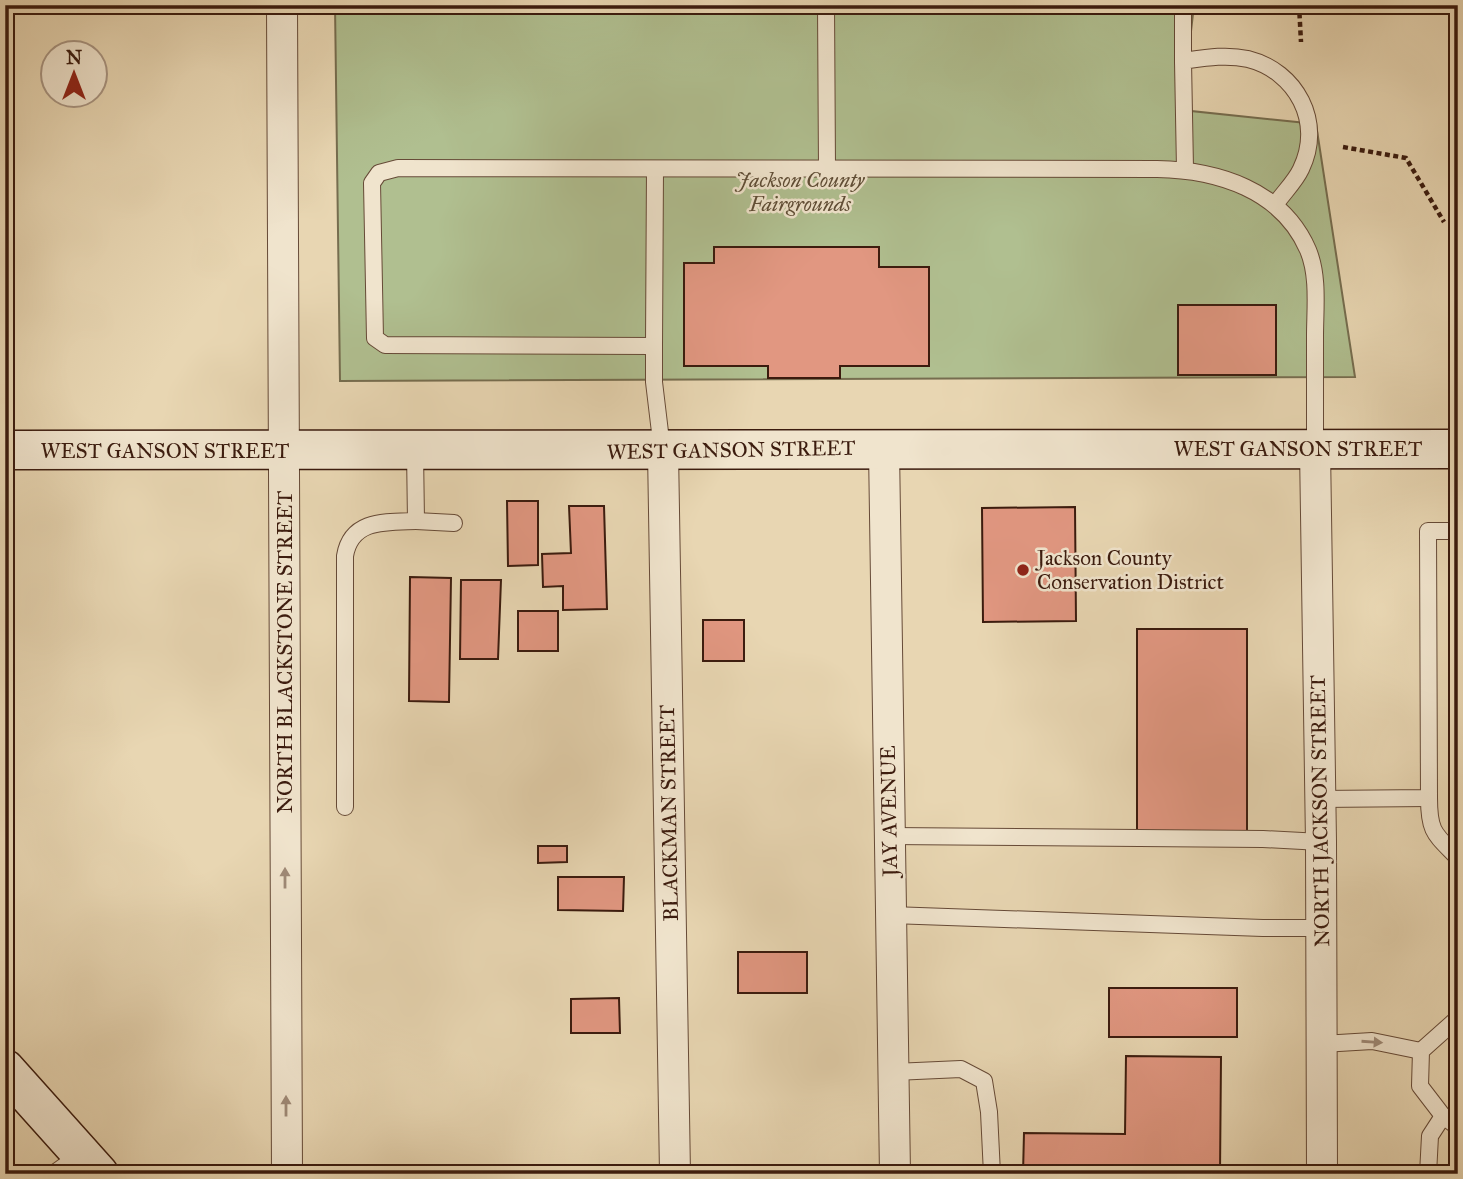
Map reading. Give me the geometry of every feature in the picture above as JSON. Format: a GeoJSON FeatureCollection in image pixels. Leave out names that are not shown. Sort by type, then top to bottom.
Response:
{"type":"FeatureCollection","features":[{"type":"Feature","properties":{"kind":"street","name":"NORTH BLACKSTONE STREET"},"geometry":{"type":"LineString","coordinates":[[282,5],[283,452],[286,486],[286,1174]]}},
{"type":"Feature","properties":{"kind":"street","name":"WEST GANSON STREET"},"geometry":{"type":"LineString","coordinates":[[5,450],[663,452],[884,449],[1458,449]]}},
{"type":"Feature","properties":{"kind":"street","name":"JAY AVENUE"},"geometry":{"type":"LineString","coordinates":[[884,449],[895,1174]]}},
{"type":"Feature","properties":{"kind":"street","name":"NORTH JACKSON STREET"},"geometry":{"type":"LineString","coordinates":[[1315,449],[1321,842],[1322,1174]]}},
{"type":"Feature","properties":{"kind":"street","name":"BLACKMAN STREET"},"geometry":{"type":"LineString","coordinates":[[663,452],[675,1174]]}},
{"type":"Feature","properties":{"kind":"street"},"geometry":{"type":"LineString","coordinates":[[5,1069],[78,1167]]}},
{"type":"Feature","properties":{"kind":"lane"},"geometry":{"type":"LineString","coordinates":[[825,5],[827,169]]}},
{"type":"Feature","properties":{"kind":"lane"},"geometry":{"type":"LineString","coordinates":[[1183,5],[1185,169]]}},
{"type":"Feature","properties":{"kind":"lane"},"geometry":{"type":"LineString","coordinates":[[1182,61],[1216,56],[1248,59],[1277,71],[1295,88],[1308,115],[1309,142],[1301,169],[1275,205]]}},
{"type":"Feature","properties":{"kind":"lane"},"geometry":{"type":"LineString","coordinates":[[654,346],[385,345],[375,338],[372,183],[379,173],[398,168],[1185,169],[1243,185],[1286,214],[1308,252],[1315,288],[1315,449]]}},
{"type":"Feature","properties":{"kind":"lane"},"geometry":{"type":"LineString","coordinates":[[655,169],[654,382],[663,452]]}},
{"type":"Feature","properties":{"kind":"lane"},"geometry":{"type":"LineString","coordinates":[[415,452],[416,522]]}},
{"type":"Feature","properties":{"kind":"lane"},"geometry":{"type":"LineString","coordinates":[[345,807],[347,543],[374,523],[454,523]]}},
{"type":"Feature","properties":{"kind":"lane"},"geometry":{"type":"LineString","coordinates":[[1458,531],[1428,531],[1429,821],[1435,835],[1458,858]]}},
{"type":"Feature","properties":{"kind":"lane"},"geometry":{"type":"LineString","coordinates":[[1319,799],[1429,798]]}},
{"type":"Feature","properties":{"kind":"lane"},"geometry":{"type":"LineString","coordinates":[[889,836],[1263,839],[1321,842]]}},
{"type":"Feature","properties":{"kind":"lane"},"geometry":{"type":"LineString","coordinates":[[891,915],[1250,928],[1321,928]]}},
{"type":"Feature","properties":{"kind":"lane"},"geometry":{"type":"LineString","coordinates":[[1458,1018],[1421,1051],[1420,1086],[1443,1116],[1458,1127]]}},
{"type":"Feature","properties":{"kind":"lane"},"geometry":{"type":"LineString","coordinates":[[1322,1044],[1372,1041],[1421,1051]]}},
{"type":"Feature","properties":{"kind":"lane"},"geometry":{"type":"LineString","coordinates":[[894,1072],[961,1069],[984,1080],[989,1112],[992,1174]]}},
{"type":"Feature","properties":{"kind":"lane"},"geometry":{"type":"LineString","coordinates":[[1428,1174],[1430,1136],[1443,1116]]}},
{"type":"Feature","properties":{"kind":"path"},"geometry":{"type":"LineString","coordinates":[[1299,5],[1301,42]]}},
{"type":"Feature","properties":{"kind":"path"},"geometry":{"type":"LineString","coordinates":[[1343,147],[1406,158],[1444,222]]}},
{"type":"Feature","properties":{"kind":"green space","name":"Jackson County Fairgrounds"},"geometry":{"type":"Polygon","coordinates":[[[335,5],[1194,5],[1182,110],[1316,124],[1355,377],[340,381],[335,5]]]}},
{"type":"Feature","properties":{"kind":"building"},"geometry":{"type":"Polygon","coordinates":[[[714,247],[879,247],[879,267],[929,267],[929,366],[840,366],[840,378],[768,378],[768,366],[684,366],[684,263],[714,263],[714,247]]]}},
{"type":"Feature","properties":{"kind":"building"},"geometry":{"type":"Polygon","coordinates":[[[1178,305],[1276,305],[1276,375],[1178,375],[1178,305]]]}},
{"type":"Feature","properties":{"kind":"building"},"geometry":{"type":"Polygon","coordinates":[[[507,501],[538,501],[538,565],[508,566],[507,501]]]}},
{"type":"Feature","properties":{"kind":"building"},"geometry":{"type":"Polygon","coordinates":[[[569,506],[604,506],[607,609],[563,610],[563,586],[543,587],[542,554],[571,553],[569,506]]]}},
{"type":"Feature","properties":{"kind":"building"},"geometry":{"type":"Polygon","coordinates":[[[1075,507],[1076,621],[983,622],[982,508],[1075,507]]]}},
{"type":"Feature","properties":{"kind":"building"},"geometry":{"type":"Polygon","coordinates":[[[410,577],[451,578],[449,702],[409,701],[410,577]]]}},
{"type":"Feature","properties":{"kind":"building"},"geometry":{"type":"Polygon","coordinates":[[[461,580],[501,580],[498,659],[460,659],[461,580]]]}},
{"type":"Feature","properties":{"kind":"building"},"geometry":{"type":"Polygon","coordinates":[[[518,611],[558,611],[558,651],[518,651],[518,611]]]}},
{"type":"Feature","properties":{"kind":"building"},"geometry":{"type":"Polygon","coordinates":[[[703,620],[744,620],[744,661],[703,661],[703,620]]]}},
{"type":"Feature","properties":{"kind":"building"},"geometry":{"type":"Polygon","coordinates":[[[1137,629],[1247,629],[1247,831],[1137,831],[1137,629]]]}},
{"type":"Feature","properties":{"kind":"building"},"geometry":{"type":"Polygon","coordinates":[[[538,846],[567,846],[567,862],[538,863],[538,846]]]}},
{"type":"Feature","properties":{"kind":"building"},"geometry":{"type":"Polygon","coordinates":[[[558,877],[624,877],[623,911],[558,910],[558,877]]]}},
{"type":"Feature","properties":{"kind":"building"},"geometry":{"type":"Polygon","coordinates":[[[738,952],[807,952],[807,993],[738,993],[738,952]]]}},
{"type":"Feature","properties":{"kind":"building"},"geometry":{"type":"Polygon","coordinates":[[[1109,988],[1237,988],[1237,1037],[1109,1037],[1109,988]]]}},
{"type":"Feature","properties":{"kind":"building"},"geometry":{"type":"Polygon","coordinates":[[[619,998],[620,1033],[571,1033],[571,999],[619,998]]]}},
{"type":"Feature","properties":{"kind":"building"},"geometry":{"type":"Polygon","coordinates":[[[1126,1056],[1221,1057],[1220,1174],[1023,1174],[1024,1133],[1125,1134],[1126,1056]]]}},
{"type":"Feature","properties":{"kind":"place","name":"Jackson County Conservation District"},"geometry":{"type":"Point","coordinates":[1023,570]}}]}
